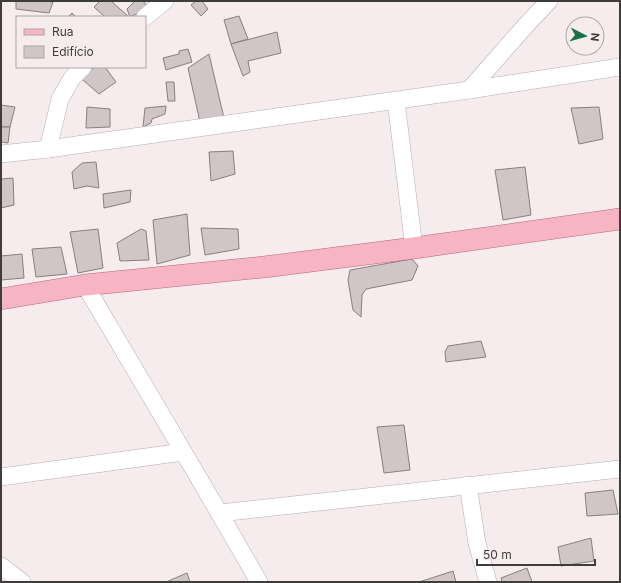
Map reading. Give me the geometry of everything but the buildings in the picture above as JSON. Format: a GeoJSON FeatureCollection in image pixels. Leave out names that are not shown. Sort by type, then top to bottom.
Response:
{"type":"FeatureCollection","features":[{"type":"Feature","properties":{"kind":"main road"},"geometry":{"type":"LineString","coordinates":[[1,299],[85,285],[264,267],[414,248],[620,219]]}},
{"type":"Feature","properties":{"kind":"street"},"geometry":{"type":"LineString","coordinates":[[146,16],[165,1]]}},
{"type":"Feature","properties":{"kind":"street"},"geometry":{"type":"LineString","coordinates":[[469,90],[549,1]]}},
{"type":"Feature","properties":{"kind":"street"},"geometry":{"type":"LineString","coordinates":[[1,154],[48,149],[469,90],[620,67]]}},
{"type":"Feature","properties":{"kind":"street"},"geometry":{"type":"LineString","coordinates":[[48,149],[60,99],[72,78],[82,68]]}},
{"type":"Feature","properties":{"kind":"street"},"geometry":{"type":"LineString","coordinates":[[396,100],[414,248]]}},
{"type":"Feature","properties":{"kind":"street"},"geometry":{"type":"LineString","coordinates":[[85,285],[220,513],[259,582]]}},
{"type":"Feature","properties":{"kind":"street"},"geometry":{"type":"LineString","coordinates":[[1,477],[183,452]]}},
{"type":"Feature","properties":{"kind":"street"},"geometry":{"type":"LineString","coordinates":[[220,513],[620,469]]}},
{"type":"Feature","properties":{"kind":"street"},"geometry":{"type":"LineString","coordinates":[[468,485],[477,543],[488,582]]}},
{"type":"Feature","properties":{"kind":"street"},"geometry":{"type":"LineString","coordinates":[[1,566],[22,582]]}}]}
